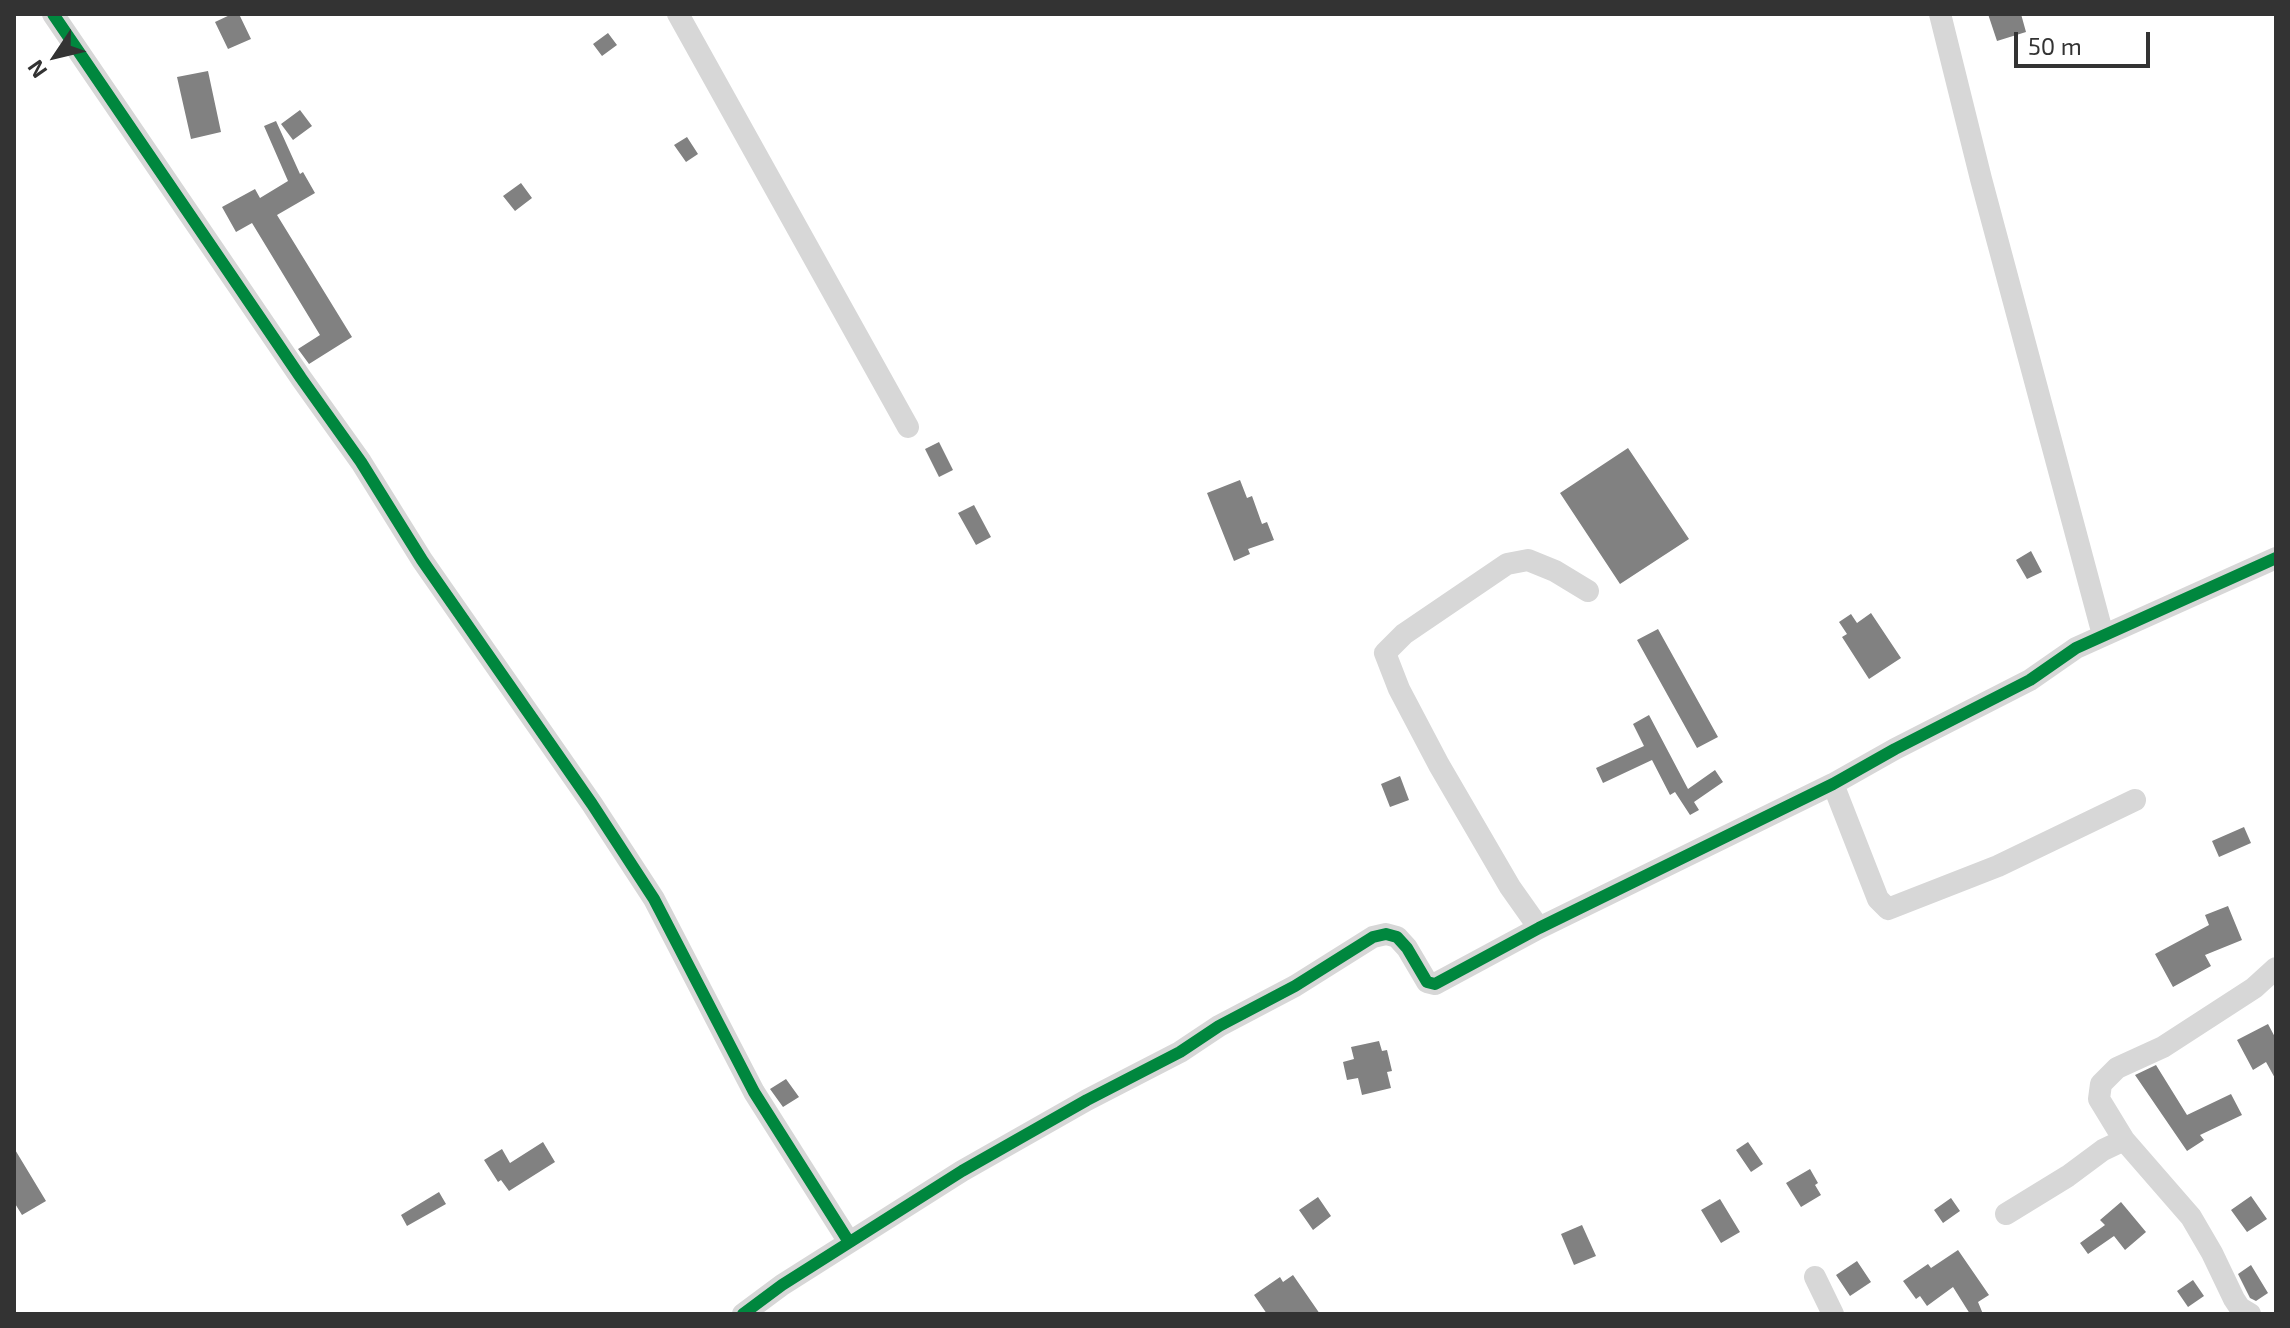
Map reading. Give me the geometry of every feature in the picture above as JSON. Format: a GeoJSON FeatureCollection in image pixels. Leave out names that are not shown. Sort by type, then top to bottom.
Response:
{"type":"FeatureCollection","features":[{"type":"Feature","properties":{"kind":"street"},"geometry":{"type":"LineString","coordinates":[[53,14],[361,462],[422,560],[646,887],[754,1092],[849,1242]]}},
{"type":"Feature","properties":{"kind":"street"},"geometry":{"type":"LineString","coordinates":[[678,14],[908,427]]}},
{"type":"Feature","properties":{"kind":"street"},"geometry":{"type":"LineString","coordinates":[[1940,14],[2103,635]]}},
{"type":"Feature","properties":{"kind":"street"},"geometry":{"type":"LineString","coordinates":[[743,1314],[782,1285],[962,1171],[1087,1100],[1180,1052],[1373,937],[1386,934],[1397,937],[1427,982],[1435,984],[1539,928],[1833,784],[2030,680],[2076,648],[2276,558]]}},
{"type":"Feature","properties":{"kind":"street"},"geometry":{"type":"LineString","coordinates":[[1539,928],[1510,887],[1439,765],[1399,689],[1385,653],[1404,634],[1507,564],[1528,560],[1555,571],[1588,591]]}},
{"type":"Feature","properties":{"kind":"street"},"geometry":{"type":"LineString","coordinates":[[1833,784],[1878,899],[1888,909],[1998,866],[2135,800]]}},
{"type":"Feature","properties":{"kind":"street"},"geometry":{"type":"LineString","coordinates":[[2250,1314],[2240,1308],[2234,1299],[2191,1217],[2124,1140],[2099,1099],[2101,1084],[2117,1068],[2163,1047],[2254,988],[2276,968]]}},
{"type":"Feature","properties":{"kind":"street"},"geometry":{"type":"LineString","coordinates":[[2006,1214],[2068,1176],[2103,1150],[2124,1140]]}},
{"type":"Feature","properties":{"kind":"street"},"geometry":{"type":"LineString","coordinates":[[1815,1277],[1833,1314]]}},
{"type":"Feature","properties":{"kind":"building"},"geometry":{"type":"Polygon","coordinates":[[[239,14],[251,39],[228,49],[215,22],[239,14]]]}},
{"type":"Feature","properties":{"kind":"building"},"geometry":{"type":"Polygon","coordinates":[[[1988,14],[2021,14],[2026,32],[1997,41],[1988,14]]]}},
{"type":"Feature","properties":{"kind":"building"},"geometry":{"type":"Polygon","coordinates":[[[608,33],[617,45],[602,56],[593,44],[608,33]]]}},
{"type":"Feature","properties":{"kind":"building"},"geometry":{"type":"Polygon","coordinates":[[[208,71],[221,132],[191,139],[177,77],[208,71]]]}},
{"type":"Feature","properties":{"kind":"building"},"geometry":{"type":"Polygon","coordinates":[[[300,110],[312,126],[293,140],[281,124],[300,110]]]}},
{"type":"Feature","properties":{"kind":"building"},"geometry":{"type":"Polygon","coordinates":[[[276,121],[300,174],[303,172],[315,193],[277,215],[352,337],[309,364],[298,349],[320,335],[252,223],[236,232],[222,207],[255,189],[260,198],[288,181],[264,126],[276,121]]]}},
{"type":"Feature","properties":{"kind":"building"},"geometry":{"type":"Polygon","coordinates":[[[687,137],[698,154],[686,162],[674,145],[687,137]]]}},
{"type":"Feature","properties":{"kind":"building"},"geometry":{"type":"Polygon","coordinates":[[[521,183],[532,198],[515,211],[503,196],[521,183]]]}},
{"type":"Feature","properties":{"kind":"building"},"geometry":{"type":"Polygon","coordinates":[[[939,442],[953,470],[939,477],[925,449],[939,442]]]}},
{"type":"Feature","properties":{"kind":"building"},"geometry":{"type":"Polygon","coordinates":[[[1628,448],[1689,539],[1620,584],[1560,493],[1628,448]]]}},
{"type":"Feature","properties":{"kind":"building"},"geometry":{"type":"Polygon","coordinates":[[[1240,480],[1247,498],[1252,496],[1262,524],[1267,522],[1274,540],[1248,549],[1250,554],[1234,561],[1207,493],[1240,480]]]}},
{"type":"Feature","properties":{"kind":"building"},"geometry":{"type":"Polygon","coordinates":[[[974,505],[991,537],[976,545],[958,513],[974,505]]]}},
{"type":"Feature","properties":{"kind":"building"},"geometry":{"type":"Polygon","coordinates":[[[2031,551],[2042,572],[2027,579],[2016,560],[2031,551]]]}},
{"type":"Feature","properties":{"kind":"building"},"geometry":{"type":"Polygon","coordinates":[[[1871,613],[1901,658],[1869,679],[1842,637],[1847,634],[1839,622],[1851,614],[1857,623],[1871,613]]]}},
{"type":"Feature","properties":{"kind":"building"},"geometry":{"type":"Polygon","coordinates":[[[1658,629],[1718,737],[1697,748],[1637,640],[1658,629]]]}},
{"type":"Feature","properties":{"kind":"building"},"geometry":{"type":"Polygon","coordinates":[[[1649,715],[1688,789],[1715,770],[1723,782],[1694,802],[1699,810],[1690,815],[1675,792],[1670,795],[1652,760],[1603,783],[1596,768],[1644,746],[1633,724],[1649,715]]]}},
{"type":"Feature","properties":{"kind":"building"},"geometry":{"type":"Polygon","coordinates":[[[1400,776],[1409,800],[1390,807],[1381,784],[1400,776]]]}},
{"type":"Feature","properties":{"kind":"building"},"geometry":{"type":"Polygon","coordinates":[[[2244,827],[2251,843],[2219,857],[2212,841],[2244,827]]]}},
{"type":"Feature","properties":{"kind":"building"},"geometry":{"type":"Polygon","coordinates":[[[2228,906],[2242,940],[2205,955],[2211,966],[2173,987],[2155,954],[2209,925],[2205,915],[2228,906]]]}},
{"type":"Feature","properties":{"kind":"building"},"geometry":{"type":"Polygon","coordinates":[[[2268,1024],[2276,1039],[2276,1080],[2266,1062],[2253,1070],[2237,1040],[2268,1024]]]}},
{"type":"Feature","properties":{"kind":"building"},"geometry":{"type":"Polygon","coordinates":[[[1379,1041],[1382,1051],[1387,1050],[1392,1071],[1387,1072],[1391,1088],[1362,1095],[1358,1078],[1347,1080],[1343,1062],[1354,1059],[1351,1047],[1379,1041]]]}},
{"type":"Feature","properties":{"kind":"building"},"geometry":{"type":"Polygon","coordinates":[[[2156,1065],[2187,1115],[2231,1094],[2242,1115],[2200,1135],[2204,1140],[2187,1151],[2135,1075],[2156,1065]]]}},
{"type":"Feature","properties":{"kind":"building"},"geometry":{"type":"Polygon","coordinates":[[[786,1079],[799,1097],[783,1107],[770,1089],[786,1079]]]}},
{"type":"Feature","properties":{"kind":"building"},"geometry":{"type":"Polygon","coordinates":[[[543,1142],[555,1162],[509,1191],[501,1180],[498,1182],[484,1160],[502,1149],[510,1163],[543,1142]]]}},
{"type":"Feature","properties":{"kind":"building"},"geometry":{"type":"Polygon","coordinates":[[[1748,1142],[1763,1164],[1751,1172],[1736,1150],[1748,1142]]]}},
{"type":"Feature","properties":{"kind":"building"},"geometry":{"type":"Polygon","coordinates":[[[14,1148],[46,1201],[22,1215],[14,1202],[14,1148]]]}},
{"type":"Feature","properties":{"kind":"building"},"geometry":{"type":"Polygon","coordinates":[[[1810,1169],[1821,1195],[1801,1207],[1786,1183],[1810,1169]]]}},
{"type":"Feature","properties":{"kind":"building"},"geometry":{"type":"Polygon","coordinates":[[[439,1192],[446,1204],[407,1226],[401,1215],[439,1192]]]}},
{"type":"Feature","properties":{"kind":"building"},"geometry":{"type":"Polygon","coordinates":[[[2251,1196],[2267,1219],[2247,1232],[2231,1210],[2251,1196]]]}},
{"type":"Feature","properties":{"kind":"building"},"geometry":{"type":"Polygon","coordinates":[[[1318,1197],[1331,1216],[1313,1230],[1299,1210],[1318,1197]]]}},
{"type":"Feature","properties":{"kind":"building"},"geometry":{"type":"Polygon","coordinates":[[[1951,1198],[1960,1211],[1943,1223],[1934,1210],[1951,1198]]]}},
{"type":"Feature","properties":{"kind":"building"},"geometry":{"type":"Polygon","coordinates":[[[1720,1199],[1740,1232],[1721,1243],[1701,1210],[1720,1199]]]}},
{"type":"Feature","properties":{"kind":"building"},"geometry":{"type":"Polygon","coordinates":[[[2121,1202],[2146,1232],[2125,1250],[2114,1236],[2088,1254],[2080,1243],[2105,1225],[2100,1220],[2121,1202]]]}},
{"type":"Feature","properties":{"kind":"building"},"geometry":{"type":"Polygon","coordinates":[[[1582,1225],[1596,1256],[1574,1265],[1561,1234],[1582,1225]]]}},
{"type":"Feature","properties":{"kind":"building"},"geometry":{"type":"Polygon","coordinates":[[[1958,1250],[1989,1295],[1978,1302],[1983,1314],[1970,1314],[1953,1287],[1927,1306],[1920,1296],[1916,1299],[1903,1281],[1928,1264],[1931,1268],[1958,1250]]]}},
{"type":"Feature","properties":{"kind":"building"},"geometry":{"type":"Polygon","coordinates":[[[1857,1261],[1871,1282],[1850,1296],[1836,1275],[1857,1261]]]}},
{"type":"Feature","properties":{"kind":"building"},"geometry":{"type":"Polygon","coordinates":[[[2251,1265],[2268,1293],[2256,1301],[2250,1298],[2238,1274],[2251,1265]]]}},
{"type":"Feature","properties":{"kind":"building"},"geometry":{"type":"Polygon","coordinates":[[[1293,1275],[1320,1314],[1267,1314],[1254,1295],[1280,1277],[1283,1282],[1293,1275]]]}},
{"type":"Feature","properties":{"kind":"building"},"geometry":{"type":"Polygon","coordinates":[[[2193,1280],[2204,1296],[2188,1307],[2177,1291],[2193,1280]]]}},
{"type":"Feature","properties":{"kind":"cycle path"},"geometry":{"type":"LineString","coordinates":[[53,14],[361,462],[422,560],[592,804],[654,899],[754,1092],[849,1242]]}},
{"type":"Feature","properties":{"kind":"cycle path"},"geometry":{"type":"LineString","coordinates":[[743,1314],[782,1285],[962,1171],[1087,1100],[1180,1052],[1373,937],[1386,934],[1397,937],[1427,982],[1435,984],[1539,928],[1833,784],[2030,680],[2076,648],[2276,558]]}}]}
